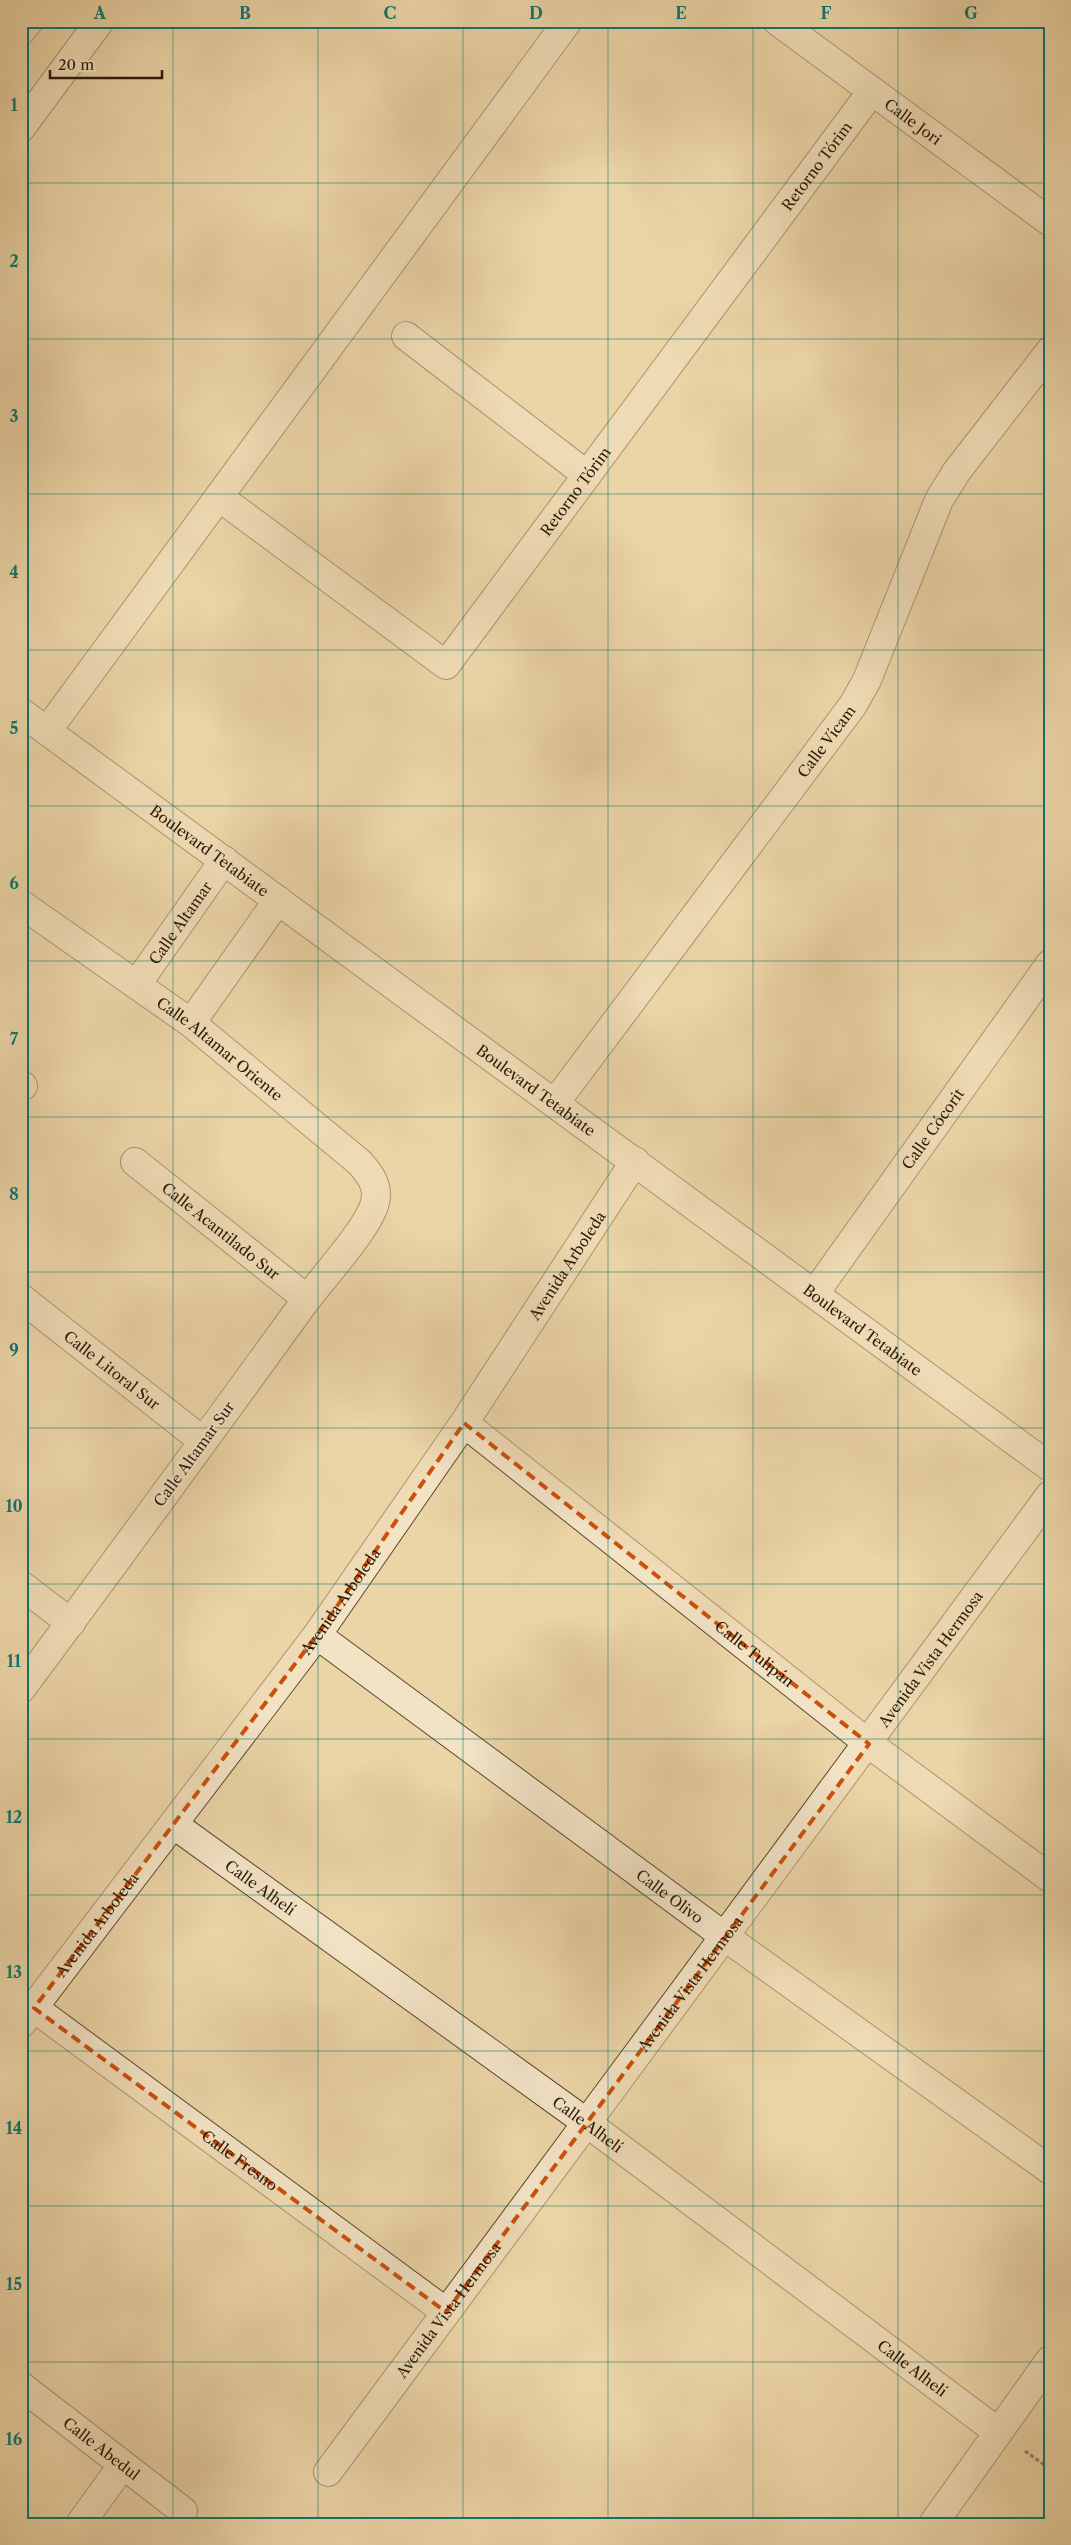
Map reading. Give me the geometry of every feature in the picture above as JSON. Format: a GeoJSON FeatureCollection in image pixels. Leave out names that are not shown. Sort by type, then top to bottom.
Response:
{"type":"FeatureCollection","features":[{"type":"Feature","properties":{"kind":"street"},"geometry":{"type":"LineString","coordinates":[[21,31],[29,21]]}},
{"type":"Feature","properties":{"kind":"street"},"geometry":{"type":"LineString","coordinates":[[21,128],[100,21]]}},
{"type":"Feature","properties":{"kind":"street"},"geometry":{"type":"LineString","coordinates":[[47,731],[568,21]]}},
{"type":"Feature","properties":{"kind":"street","name":"Calle Jori"},"geometry":{"type":"LineString","coordinates":[[777,21],[1050,222]]}},
{"type":"Feature","properties":{"kind":"street","name":"Retorno Tórim"},"geometry":{"type":"LineString","coordinates":[[219,497],[446,664],[872,90]]}},
{"type":"Feature","properties":{"kind":"street"},"geometry":{"type":"LineString","coordinates":[[406,336],[587,475]]}},
{"type":"Feature","properties":{"kind":"street","name":"Calle Vícam"},"geometry":{"type":"LineString","coordinates":[[554,1103],[852,705],[867,680],[939,500],[957,471],[1050,351]]}},
{"type":"Feature","properties":{"kind":"street","name":"Boulevard Tetabiate"},"geometry":{"type":"LineString","coordinates":[[21,712],[815,1293],[1047,1458]]}},
{"type":"Feature","properties":{"kind":"street","name":"Calle Altamar"},"geometry":{"type":"LineString","coordinates":[[137,984],[224,860]]}},
{"type":"Feature","properties":{"kind":"street"},"geometry":{"type":"LineString","coordinates":[[191,1023],[278,900]]}},
{"type":"Feature","properties":{"kind":"street","name":"Calle Altamar Oriente"},"geometry":{"type":"LineString","coordinates":[[21,904],[191,1023],[359,1162],[370,1173],[375,1186],[375,1202],[367,1221]]}},
{"type":"Feature","properties":{"kind":"street","name":"Calle Cócorit"},"geometry":{"type":"LineString","coordinates":[[815,1293],[1050,964]]}},
{"type":"Feature","properties":{"kind":"street","name":"Avenida Arboleda"},"geometry":{"type":"LineString","coordinates":[[28,2016],[317,1635],[464,1423],[635,1161]]}},
{"type":"Feature","properties":{"kind":"street","name":"Calle Acantilado Sur"},"geometry":{"type":"LineString","coordinates":[[135,1162],[307,1298]]}},
{"type":"Feature","properties":{"kind":"street","name":"Calle Altamar Sur"},"geometry":{"type":"LineString","coordinates":[[21,1689],[307,1298],[367,1221]]}},
{"type":"Feature","properties":{"kind":"street","name":"Calle Litoral Sur"},"geometry":{"type":"LineString","coordinates":[[21,1298],[203,1441]]}},
{"type":"Feature","properties":{"kind":"street","name":"Calle Tulipán"},"geometry":{"type":"LineString","coordinates":[[464,1423],[869,1744],[1050,1878]]}},
{"type":"Feature","properties":{"kind":"street","name":"Avenida Vista Hermosa"},"geometry":{"type":"LineString","coordinates":[[328,2472],[724,1936],[869,1744],[1050,1494]]}},
{"type":"Feature","properties":{"kind":"street"},"geometry":{"type":"LineString","coordinates":[[21,1585],[71,1623]]}},
{"type":"Feature","properties":{"kind":"street","name":"Calle Olivo"},"geometry":{"type":"LineString","coordinates":[[317,1635],[724,1936],[1050,2170]]}},
{"type":"Feature","properties":{"kind":"street","name":"Calle Alhelí"},"geometry":{"type":"LineString","coordinates":[[172,1824],[586,2123],[998,2432]]}},
{"type":"Feature","properties":{"kind":"street","name":"Calle Fresno"},"geometry":{"type":"LineString","coordinates":[[28,2016],[446,2312]]}},
{"type":"Feature","properties":{"kind":"street"},"geometry":{"type":"LineString","coordinates":[[933,2524],[1050,2360]]}},
{"type":"Feature","properties":{"kind":"street","name":"Calle Abedul"},"geometry":{"type":"LineString","coordinates":[[21,2386],[122,2466],[183,2511]]}},
{"type":"Feature","properties":{"kind":"street"},"geometry":{"type":"LineString","coordinates":[[80,2524],[122,2466]]}},
{"type":"Feature","properties":{"kind":"highlighted area"},"geometry":{"type":"Polygon","coordinates":[[[464,1423],[869,1744],[446,2312],[34,2008],[317,1635],[464,1423]]]}}]}
